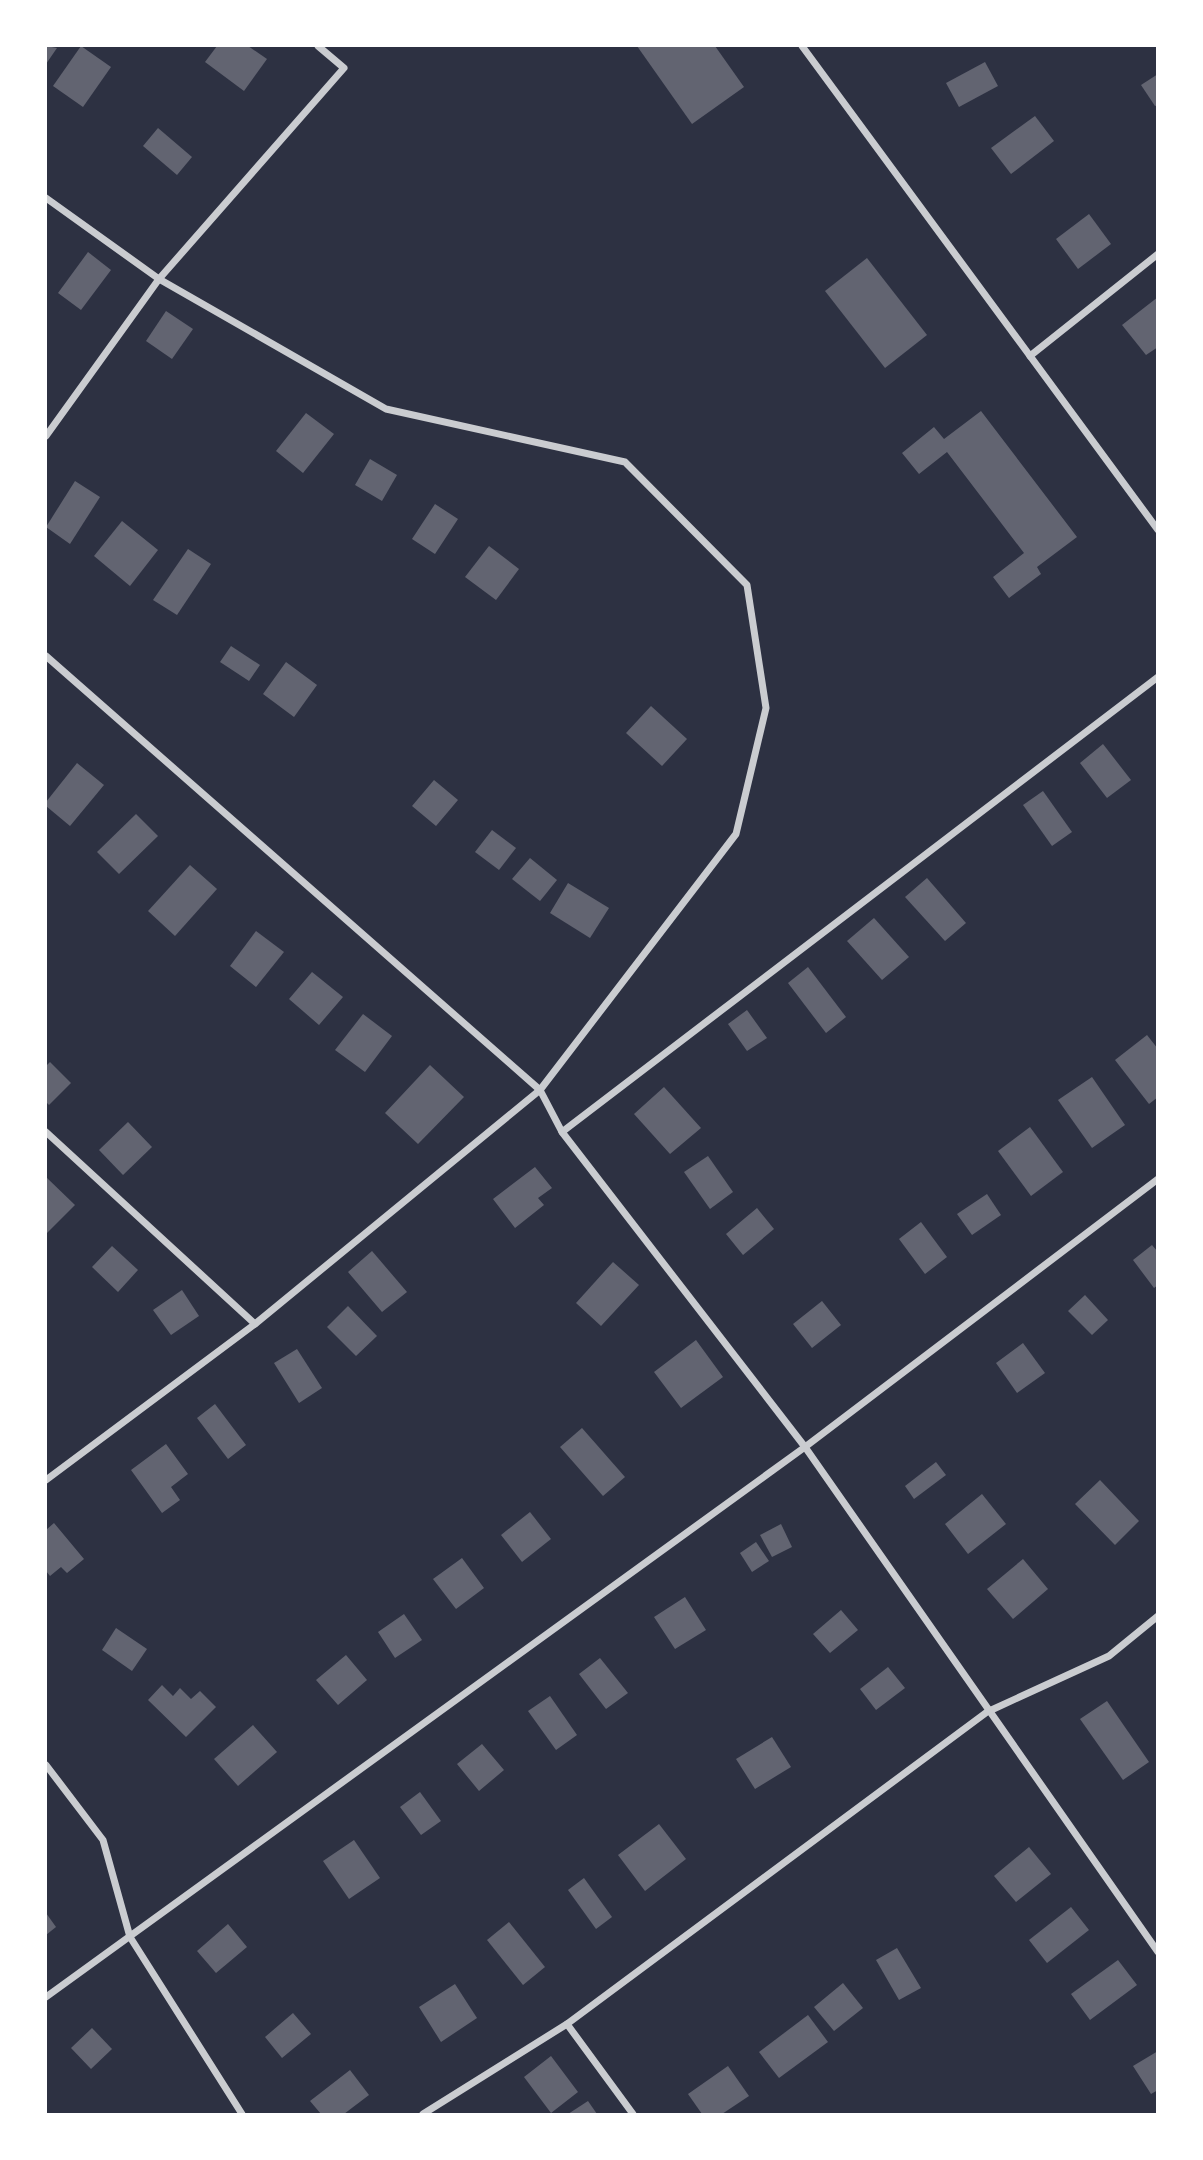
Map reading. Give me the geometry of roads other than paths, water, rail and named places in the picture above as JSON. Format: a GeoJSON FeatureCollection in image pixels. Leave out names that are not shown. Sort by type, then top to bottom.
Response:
{"type":"FeatureCollection","features":[{"type":"Feature","properties":{"kind":"street"},"geometry":{"type":"LineString","coordinates":[[46,436],[159,279],[344,68],[318,46]]}},
{"type":"Feature","properties":{"kind":"street"},"geometry":{"type":"LineString","coordinates":[[802,46],[1157,530]]}},
{"type":"Feature","properties":{"kind":"street"},"geometry":{"type":"LineString","coordinates":[[46,198],[159,279],[386,409],[625,462],[747,585],[766,708],[736,834],[540,1090],[255,1324],[46,1480]]}},
{"type":"Feature","properties":{"kind":"street"},"geometry":{"type":"LineString","coordinates":[[1030,356],[1157,254]]}},
{"type":"Feature","properties":{"kind":"street"},"geometry":{"type":"LineString","coordinates":[[46,656],[540,1090],[562,1132],[805,1447],[987,1712],[1157,1952]]}},
{"type":"Feature","properties":{"kind":"street"},"geometry":{"type":"LineString","coordinates":[[562,1132],[1157,677]]}},
{"type":"Feature","properties":{"kind":"street"},"geometry":{"type":"LineString","coordinates":[[46,1132],[255,1324]]}},
{"type":"Feature","properties":{"kind":"street"},"geometry":{"type":"LineString","coordinates":[[46,1997],[805,1447],[1157,1180]]}},
{"type":"Feature","properties":{"kind":"street"},"geometry":{"type":"LineString","coordinates":[[423,2115],[567,2024],[987,1712],[1109,1656],[1157,1616]]}},
{"type":"Feature","properties":{"kind":"street"},"geometry":{"type":"LineString","coordinates":[[46,1765],[103,1840],[131,1937],[242,2115]]}},
{"type":"Feature","properties":{"kind":"street"},"geometry":{"type":"LineString","coordinates":[[567,2024],[633,2115]]}}]}
